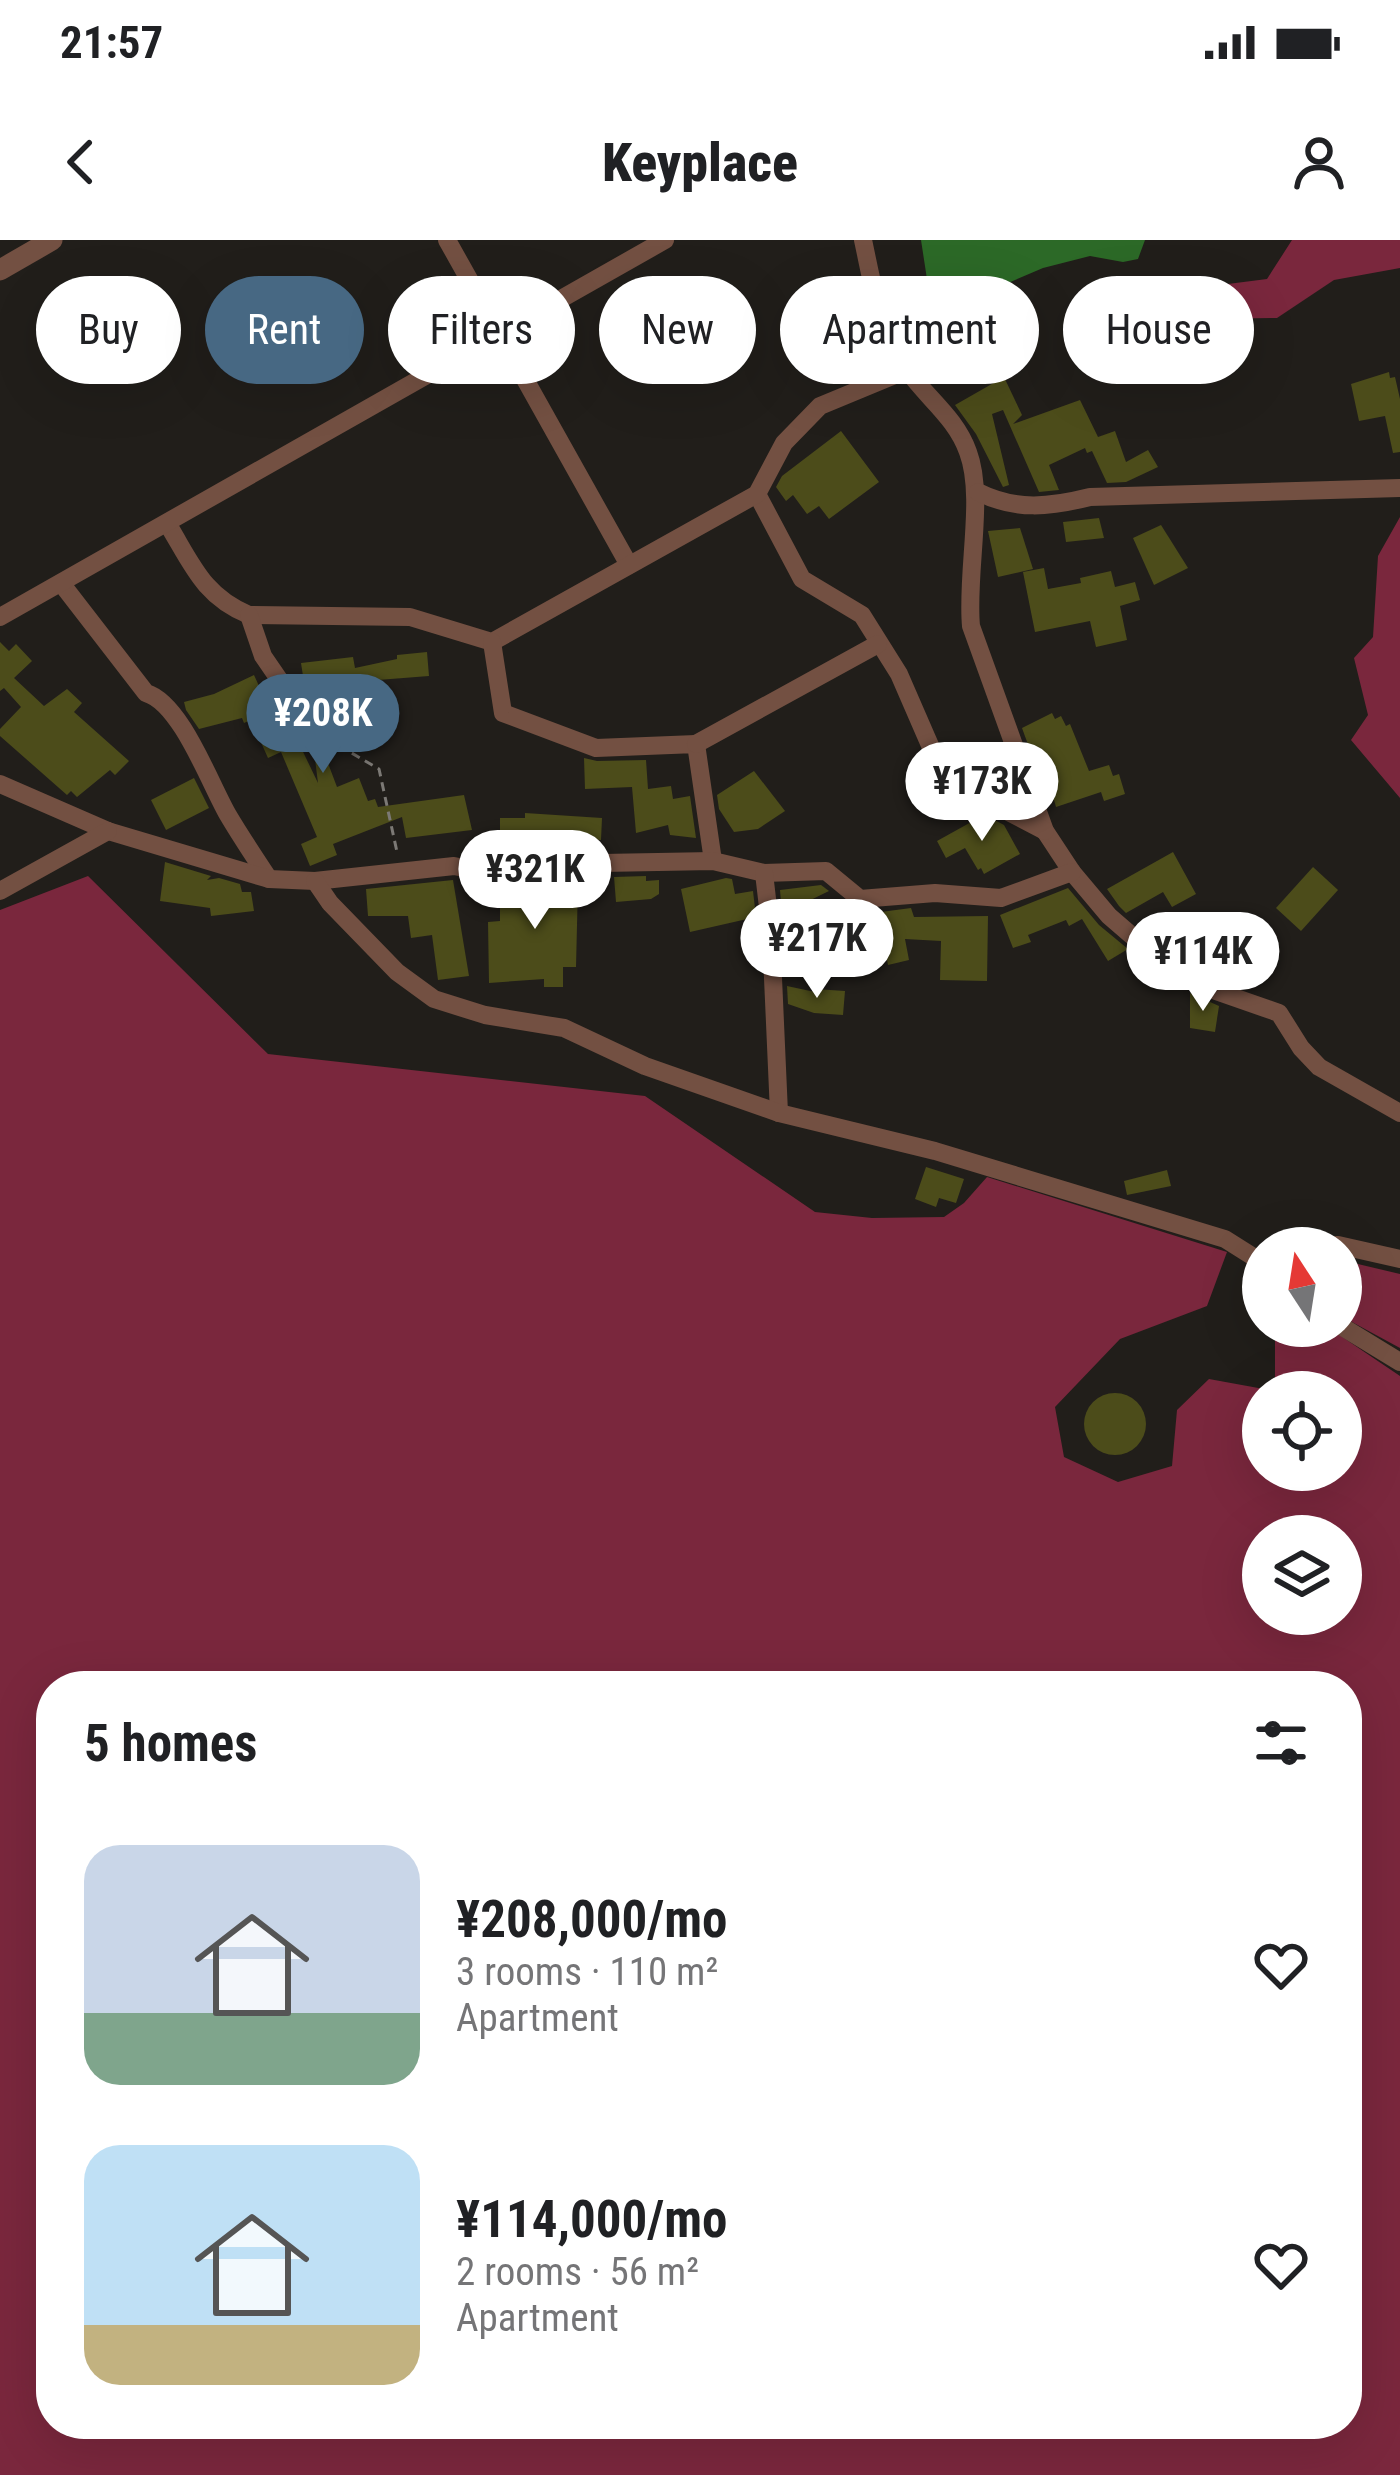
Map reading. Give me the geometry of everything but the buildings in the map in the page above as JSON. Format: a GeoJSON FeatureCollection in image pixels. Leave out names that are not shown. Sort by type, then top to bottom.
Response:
{"type":"FeatureCollection","features":[{"type":"Feature","properties":{"kind":"street"},"geometry":{"type":"LineString","coordinates":[[0,270],[52,240]]}},
{"type":"Feature","properties":{"kind":"street"},"geometry":{"type":"LineString","coordinates":[[447,240],[467,276]]}},
{"type":"Feature","properties":{"kind":"street"},"geometry":{"type":"LineString","coordinates":[[575,291],[665,240]]}},
{"type":"Feature","properties":{"kind":"street"},"geometry":{"type":"LineString","coordinates":[[863,240],[871,276]]}},
{"type":"Feature","properties":{"kind":"street"},"geometry":{"type":"LineString","coordinates":[[0,617],[411,384]]}},
{"type":"Feature","properties":{"kind":"street"},"geometry":{"type":"LineString","coordinates":[[527,384],[629,565]]}},
{"type":"Feature","properties":{"kind":"street"},"geometry":{"type":"LineString","coordinates":[[167,523],[208,592],[248,615],[410,617],[492,642],[757,494],[784,443],[820,406],[873,384]]}},
{"type":"Feature","properties":{"kind":"street"},"geometry":{"type":"LineString","coordinates":[[919,384],[955,424],[969,452],[978,492],[968,597],[971,626],[1046,831],[1072,872],[1131,935],[1216,991],[1279,1013],[1319,1067],[1400,1113]]}},
{"type":"Feature","properties":{"kind":"street"},"geometry":{"type":"LineString","coordinates":[[978,492],[995,500],[1045,508],[1090,497],[1400,488]]}},
{"type":"Feature","properties":{"kind":"street"},"geometry":{"type":"LineString","coordinates":[[757,494],[802,579],[862,615],[899,674],[939,766],[956,769],[997,806],[1046,831]]}},
{"type":"Feature","properties":{"kind":"street"},"geometry":{"type":"LineString","coordinates":[[62,583],[146,693],[156,696],[196,747],[226,813],[268,879]]}},
{"type":"Feature","properties":{"kind":"street"},"geometry":{"type":"LineString","coordinates":[[248,615],[263,656],[311,726]]}},
{"type":"Feature","properties":{"kind":"street"},"geometry":{"type":"LineString","coordinates":[[492,642],[503,713],[596,748],[696,744],[878,644]]}},
{"type":"Feature","properties":{"kind":"street"},"geometry":{"type":"LineString","coordinates":[[696,744],[713,861]]}},
{"type":"Feature","properties":{"kind":"street"},"geometry":{"type":"LineString","coordinates":[[0,784],[108,831],[268,879],[314,881],[454,866],[530,869],[713,861],[764,873],[826,872],[860,899],[934,893],[1001,898],[1072,872]]}},
{"type":"Feature","properties":{"kind":"street"},"geometry":{"type":"LineString","coordinates":[[0,891],[108,831]]}},
{"type":"Feature","properties":{"kind":"street"},"geometry":{"type":"LineString","coordinates":[[764,873],[779,1112]]}},
{"type":"Feature","properties":{"kind":"street"},"geometry":{"type":"LineString","coordinates":[[314,881],[397,971],[434,999],[485,1015],[564,1028],[645,1066],[779,1112],[935,1151],[1225,1239],[1242,1250]]}},
{"type":"Feature","properties":{"kind":"street"},"geometry":{"type":"LineString","coordinates":[[1362,1250],[1400,1259]]}},
{"type":"Feature","properties":{"kind":"street"},"geometry":{"type":"LineString","coordinates":[[1362,1339],[1400,1362]]}},
{"type":"Feature","properties":{"kind":"path"},"geometry":{"type":"LineString","coordinates":[[311,726],[335,746],[379,769],[401,871]]}},
{"type":"Feature","properties":{"kind":"shaded area"},"geometry":{"type":"Polygon","coordinates":[[[921,240],[1145,240],[1138,259],[1123,262],[1090,256],[1024,276],[927,276],[921,240]]]}},
{"type":"Feature","properties":{"kind":"shaded area"},"geometry":{"type":"Polygon","coordinates":[[[1292,240],[1400,240],[1400,268],[1334,280],[1277,318],[1254,318],[1254,281],[1267,279],[1292,240]]]}},
{"type":"Feature","properties":{"kind":"shaded area"},"geometry":{"type":"Polygon","coordinates":[[[1400,517],[1400,798],[1351,740],[1368,715],[1354,658],[1373,637],[1378,556],[1400,517]]]}},
{"type":"Feature","properties":{"kind":"shaded area"},"geometry":{"type":"Polygon","coordinates":[[[88,876],[268,1054],[645,1096],[815,1212],[872,1218],[944,1217],[987,1177],[1227,1252],[1207,1306],[1120,1339],[1055,1407],[1064,1457],[1118,1482],[1172,1466],[1177,1410],[1209,1379],[1242,1385],[1242,1491],[1362,1491],[1362,1371],[1275,1371],[1275,1347],[1357,1347],[1400,1376],[1400,2475],[0,2475],[0,910],[88,876]]]}},
{"type":"Feature","properties":{"kind":"shaded area"},"geometry":{"type":"Polygon","coordinates":[[[1362,1265],[1400,1274],[1400,1348],[1362,1327],[1362,1265]]]}}]}
